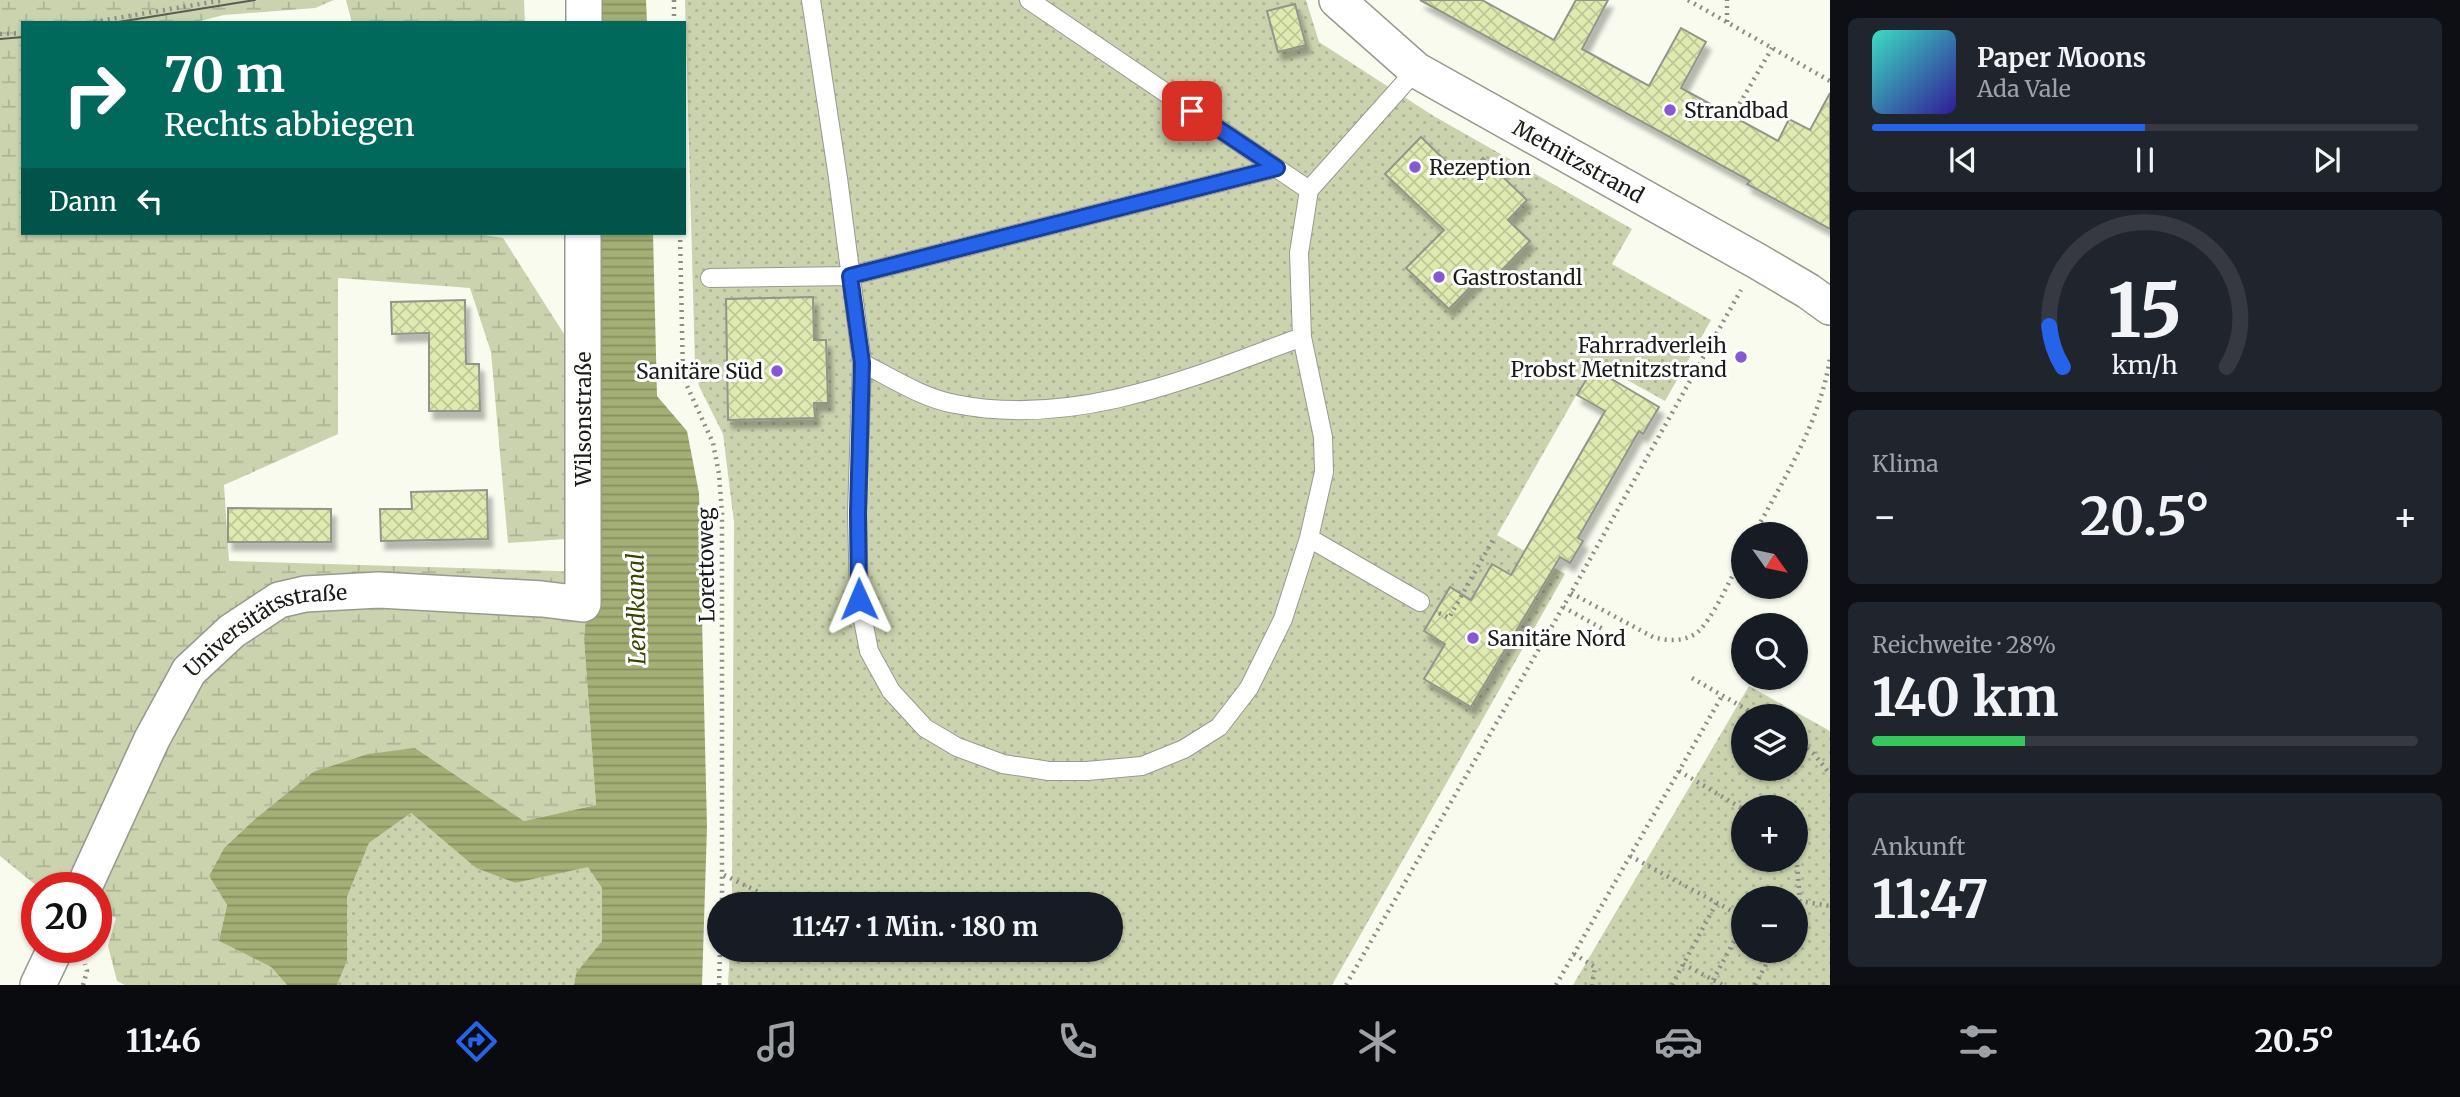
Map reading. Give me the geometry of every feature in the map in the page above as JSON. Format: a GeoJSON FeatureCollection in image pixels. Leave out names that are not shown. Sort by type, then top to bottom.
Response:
{"type":"FeatureCollection","features":[{"type":"Feature","properties":{"kind":"street"},"geometry":{"type":"LineString","coordinates":[[584,0],[584,21]]}},
{"type":"Feature","properties":{"kind":"street","name":"Metnitzstrand"},"geometry":{"type":"LineString","coordinates":[[1337,0],[1416,71],[1757,261],[1830,307]]}},
{"type":"Feature","properties":{"kind":"street","name":"Wilsonstraße"},"geometry":{"type":"LineString","coordinates":[[583,235],[583,604]]}},
{"type":"Feature","properties":{"kind":"street","name":"Universitätsstraße"},"geometry":{"type":"LineString","coordinates":[[91,872],[152,739],[189,671],[232,631],[279,600],[305,594],[379,590],[542,599],[583,604]]}},
{"type":"Feature","properties":{"kind":"street"},"geometry":{"type":"LineString","coordinates":[[38,985],[48,963]]}},
{"type":"Feature","properties":{"kind":"lane"},"geometry":{"type":"LineString","coordinates":[[811,0],[862,363],[859,599],[869,651],[891,691],[925,728],[957,747],[1003,764],[1049,771],[1142,766],[1184,750],[1219,727],[1249,688],[1283,619],[1309,538],[1324,472],[1323,437],[1302,337],[1299,253],[1309,190],[1416,71]]}},
{"type":"Feature","properties":{"kind":"lane"},"geometry":{"type":"LineString","coordinates":[[1029,0],[1309,190]]}},
{"type":"Feature","properties":{"kind":"lane"},"geometry":{"type":"LineString","coordinates":[[710,278],[850,276],[1277,168]]}},
{"type":"Feature","properties":{"kind":"lane"},"geometry":{"type":"LineString","coordinates":[[862,363],[922,394],[953,404],[1007,411],[1039,411],[1116,401],[1195,377],[1302,337]]}},
{"type":"Feature","properties":{"kind":"lane"},"geometry":{"type":"LineString","coordinates":[[1309,538],[1420,602]]}},
{"type":"Feature","properties":{"kind":"path"},"geometry":{"type":"LineString","coordinates":[[99,21],[223,0]]}},
{"type":"Feature","properties":{"kind":"path"},"geometry":{"type":"LineString","coordinates":[[674,0],[674,21]]}},
{"type":"Feature","properties":{"kind":"path"},"geometry":{"type":"LineString","coordinates":[[1688,0],[1830,81]]}},
{"type":"Feature","properties":{"kind":"path"},"geometry":{"type":"LineString","coordinates":[[1727,0],[1727,22]]}},
{"type":"Feature","properties":{"kind":"path"},"geometry":{"type":"LineString","coordinates":[[0,34],[21,33]]}},
{"type":"Feature","properties":{"kind":"path"},"geometry":{"type":"LineString","coordinates":[[1736,110],[1772,48]]}},
{"type":"Feature","properties":{"kind":"path","name":"Lorettoweg"},"geometry":{"type":"LineString","coordinates":[[680,235],[683,377],[712,443],[719,474],[722,513],[723,892]]}},
{"type":"Feature","properties":{"kind":"path"},"geometry":{"type":"LineString","coordinates":[[1346,985],[1571,593],[1757,261]]}},
{"type":"Feature","properties":{"kind":"path"},"geometry":{"type":"LineString","coordinates":[[1761,522],[1808,435],[1826,382],[1830,358]]}},
{"type":"Feature","properties":{"kind":"path"},"geometry":{"type":"LineString","coordinates":[[1420,602],[1449,618],[1494,538]]}},
{"type":"Feature","properties":{"kind":"path"},"geometry":{"type":"LineString","coordinates":[[1571,593],[1653,637],[1666,641],[1683,639],[1697,633],[1707,622],[1731,577]]}},
{"type":"Feature","properties":{"kind":"path"},"geometry":{"type":"LineString","coordinates":[[1563,607],[1603,629]]}},
{"type":"Feature","properties":{"kind":"path"},"geometry":{"type":"LineString","coordinates":[[1692,678],[1737,704]]}},
{"type":"Feature","properties":{"kind":"path"},"geometry":{"type":"LineString","coordinates":[[1556,985],[1723,696]]}},
{"type":"Feature","properties":{"kind":"path"},"geometry":{"type":"LineString","coordinates":[[1808,749],[1830,774]]}},
{"type":"Feature","properties":{"kind":"path"},"geometry":{"type":"LineString","coordinates":[[1679,771],[1731,802]]}},
{"type":"Feature","properties":{"kind":"path"},"geometry":{"type":"LineString","coordinates":[[1630,856],[1731,910]]}},
{"type":"Feature","properties":{"kind":"path"},"geometry":{"type":"LineString","coordinates":[[724,875],[759,892]]}},
{"type":"Feature","properties":{"kind":"path"},"geometry":{"type":"LineString","coordinates":[[1672,985],[1717,902]]}},
{"type":"Feature","properties":{"kind":"path"},"geometry":{"type":"LineString","coordinates":[[1808,902],[1830,906]]}},
{"type":"Feature","properties":{"kind":"path"},"geometry":{"type":"LineString","coordinates":[[1713,980],[1731,947]]}},
{"type":"Feature","properties":{"kind":"path"},"geometry":{"type":"LineString","coordinates":[[1574,954],[1595,967],[1592,985]]}},
{"type":"Feature","properties":{"kind":"path"},"geometry":{"type":"LineString","coordinates":[[719,985],[720,962]]}},
{"type":"Feature","properties":{"kind":"path"},"geometry":{"type":"LineString","coordinates":[[1755,985],[1767,963]]}},
{"type":"Feature","properties":{"kind":"path"},"geometry":{"type":"LineString","coordinates":[[1684,964],[1723,985]]}},
{"type":"Feature","properties":{"kind":"green space"},"geometry":{"type":"Polygon","coordinates":[[[0,0],[334,0],[315,8],[224,15],[200,21],[21,21],[21,235],[484,235],[503,238],[564,334],[566,539],[508,543],[491,352],[470,288],[338,278],[338,434],[224,485],[229,561],[590,572],[584,639],[596,805],[524,821],[415,748],[313,772],[224,848],[209,876],[227,905],[219,941],[271,967],[287,985],[125,985],[117,981],[112,962],[112,932],[116,918],[112,916],[112,872],[21,873],[0,856],[0,0]]]}},
{"type":"Feature","properties":{"kind":"green space"},"geometry":{"type":"Polygon","coordinates":[[[346,0],[524,0],[525,21],[351,21],[346,0]]]}},
{"type":"Feature","properties":{"kind":"green space"},"geometry":{"type":"Polygon","coordinates":[[[685,0],[1306,0],[1319,42],[1432,115],[1632,229],[1612,264],[1711,320],[1665,401],[1595,362],[1497,535],[1565,574],[1332,985],[728,985],[729,962],[1123,962],[1123,892],[732,892],[734,522],[723,434],[699,386],[695,364],[685,0]]]}},
{"type":"Feature","properties":{"kind":"green space"},"geometry":{"type":"Polygon","coordinates":[[[1747,690],[1756,690],[1781,704],[1738,704],[1747,690]]]}},
{"type":"Feature","properties":{"kind":"green space"},"geometry":{"type":"Polygon","coordinates":[[[1731,717],[1731,781],[1808,781],[1808,719],[1830,731],[1830,985],[1573,985],[1731,717]]]}},
{"type":"Feature","properties":{"kind":"green space"},"geometry":{"type":"Polygon","coordinates":[[[411,813],[476,868],[515,883],[588,866],[602,888],[602,941],[576,973],[574,985],[337,985],[347,961],[347,897],[369,843],[411,813]]]}},
{"type":"Feature","properties":{"kind":"water"},"geometry":{"type":"Polygon","coordinates":[[[594,0],[646,0],[647,21],[594,21],[594,0]]]}},
{"type":"Feature","properties":{"kind":"water","name":"Lendkanal"},"geometry":{"type":"Polygon","coordinates":[[[592,235],[653,235],[657,396],[687,431],[699,493],[707,827],[702,985],[574,985],[576,973],[602,941],[602,888],[588,867],[515,883],[476,868],[411,813],[369,843],[347,897],[347,961],[337,985],[287,985],[271,967],[219,941],[227,905],[209,876],[224,848],[313,772],[368,754],[415,748],[524,821],[596,805],[584,639],[590,572],[592,235]]]}},
{"type":"Feature","properties":{"kind":"building","name":"Strandbad"},"geometry":{"type":"Polygon","coordinates":[[[1420,0],[1482,0],[1554,40],[1576,0],[1608,0],[1582,49],[1649,86],[1681,28],[1706,42],[1681,88],[1778,141],[1789,119],[1810,130],[1830,93],[1830,229],[1747,184],[1750,181],[1420,0]]]}},
{"type":"Feature","properties":{"kind":"building"},"geometry":{"type":"Polygon","coordinates":[[[1295,4],[1306,45],[1278,52],[1267,11],[1295,4]]]}},
{"type":"Feature","properties":{"kind":"building"},"geometry":{"type":"Polygon","coordinates":[[[1421,137],[1464,179],[1483,158],[1527,200],[1508,220],[1530,241],[1494,278],[1486,271],[1449,309],[1406,268],[1444,230],[1385,174],[1421,137]]]}},
{"type":"Feature","properties":{"kind":"building","name":"Sanitäre Süd"},"geometry":{"type":"Polygon","coordinates":[[[813,297],[814,340],[826,340],[828,403],[814,403],[815,418],[728,420],[726,299],[813,297]]]}},
{"type":"Feature","properties":{"kind":"building"},"geometry":{"type":"Polygon","coordinates":[[[465,300],[466,364],[479,364],[480,411],[429,411],[429,333],[392,334],[391,302],[465,300]]]}},
{"type":"Feature","properties":{"kind":"building"},"geometry":{"type":"Polygon","coordinates":[[[1593,368],[1659,407],[1643,434],[1639,431],[1578,538],[1583,541],[1570,563],[1560,557],[1471,707],[1424,679],[1445,644],[1424,631],[1450,587],[1471,600],[1492,564],[1511,575],[1605,411],[1577,395],[1593,368]]]}},
{"type":"Feature","properties":{"kind":"building"},"geometry":{"type":"Polygon","coordinates":[[[487,490],[488,539],[381,541],[380,509],[412,509],[411,492],[487,490]]]}},
{"type":"Feature","properties":{"kind":"building"},"geometry":{"type":"Polygon","coordinates":[[[228,508],[331,509],[331,542],[228,542],[228,508]]]}},
{"type":"Feature","properties":{"kind":"tram line"},"geometry":{"type":"LineString","coordinates":[[124,21],[255,0]]}},
{"type":"Feature","properties":{"kind":"tram line"},"geometry":{"type":"LineString","coordinates":[[0,39],[21,37]]}},
{"type":"Feature","properties":{"kind":"place","name":"Strandbad"},"geometry":{"type":"Point","coordinates":[1670,110]}},
{"type":"Feature","properties":{"kind":"place","name":"Rezeption"},"geometry":{"type":"Point","coordinates":[1415,167]}},
{"type":"Feature","properties":{"kind":"place","name":"Gastrostandl"},"geometry":{"type":"Point","coordinates":[1439,277]}},
{"type":"Feature","properties":{"kind":"place","name":"Fahrradverleih Probst Metnitzstrand"},"geometry":{"type":"Point","coordinates":[1741,357]}},
{"type":"Feature","properties":{"kind":"place","name":"Sanitäre Süd"},"geometry":{"type":"Point","coordinates":[777,371]}},
{"type":"Feature","properties":{"kind":"place","name":"Sanitäre Nord"},"geometry":{"type":"Point","coordinates":[1473,638]}},
{"type":"Feature","properties":{"kind":"route"},"geometry":{"type":"LineString","coordinates":[[859,599],[862,363],[850,276],[1277,168],[1192,111]]}}]}
